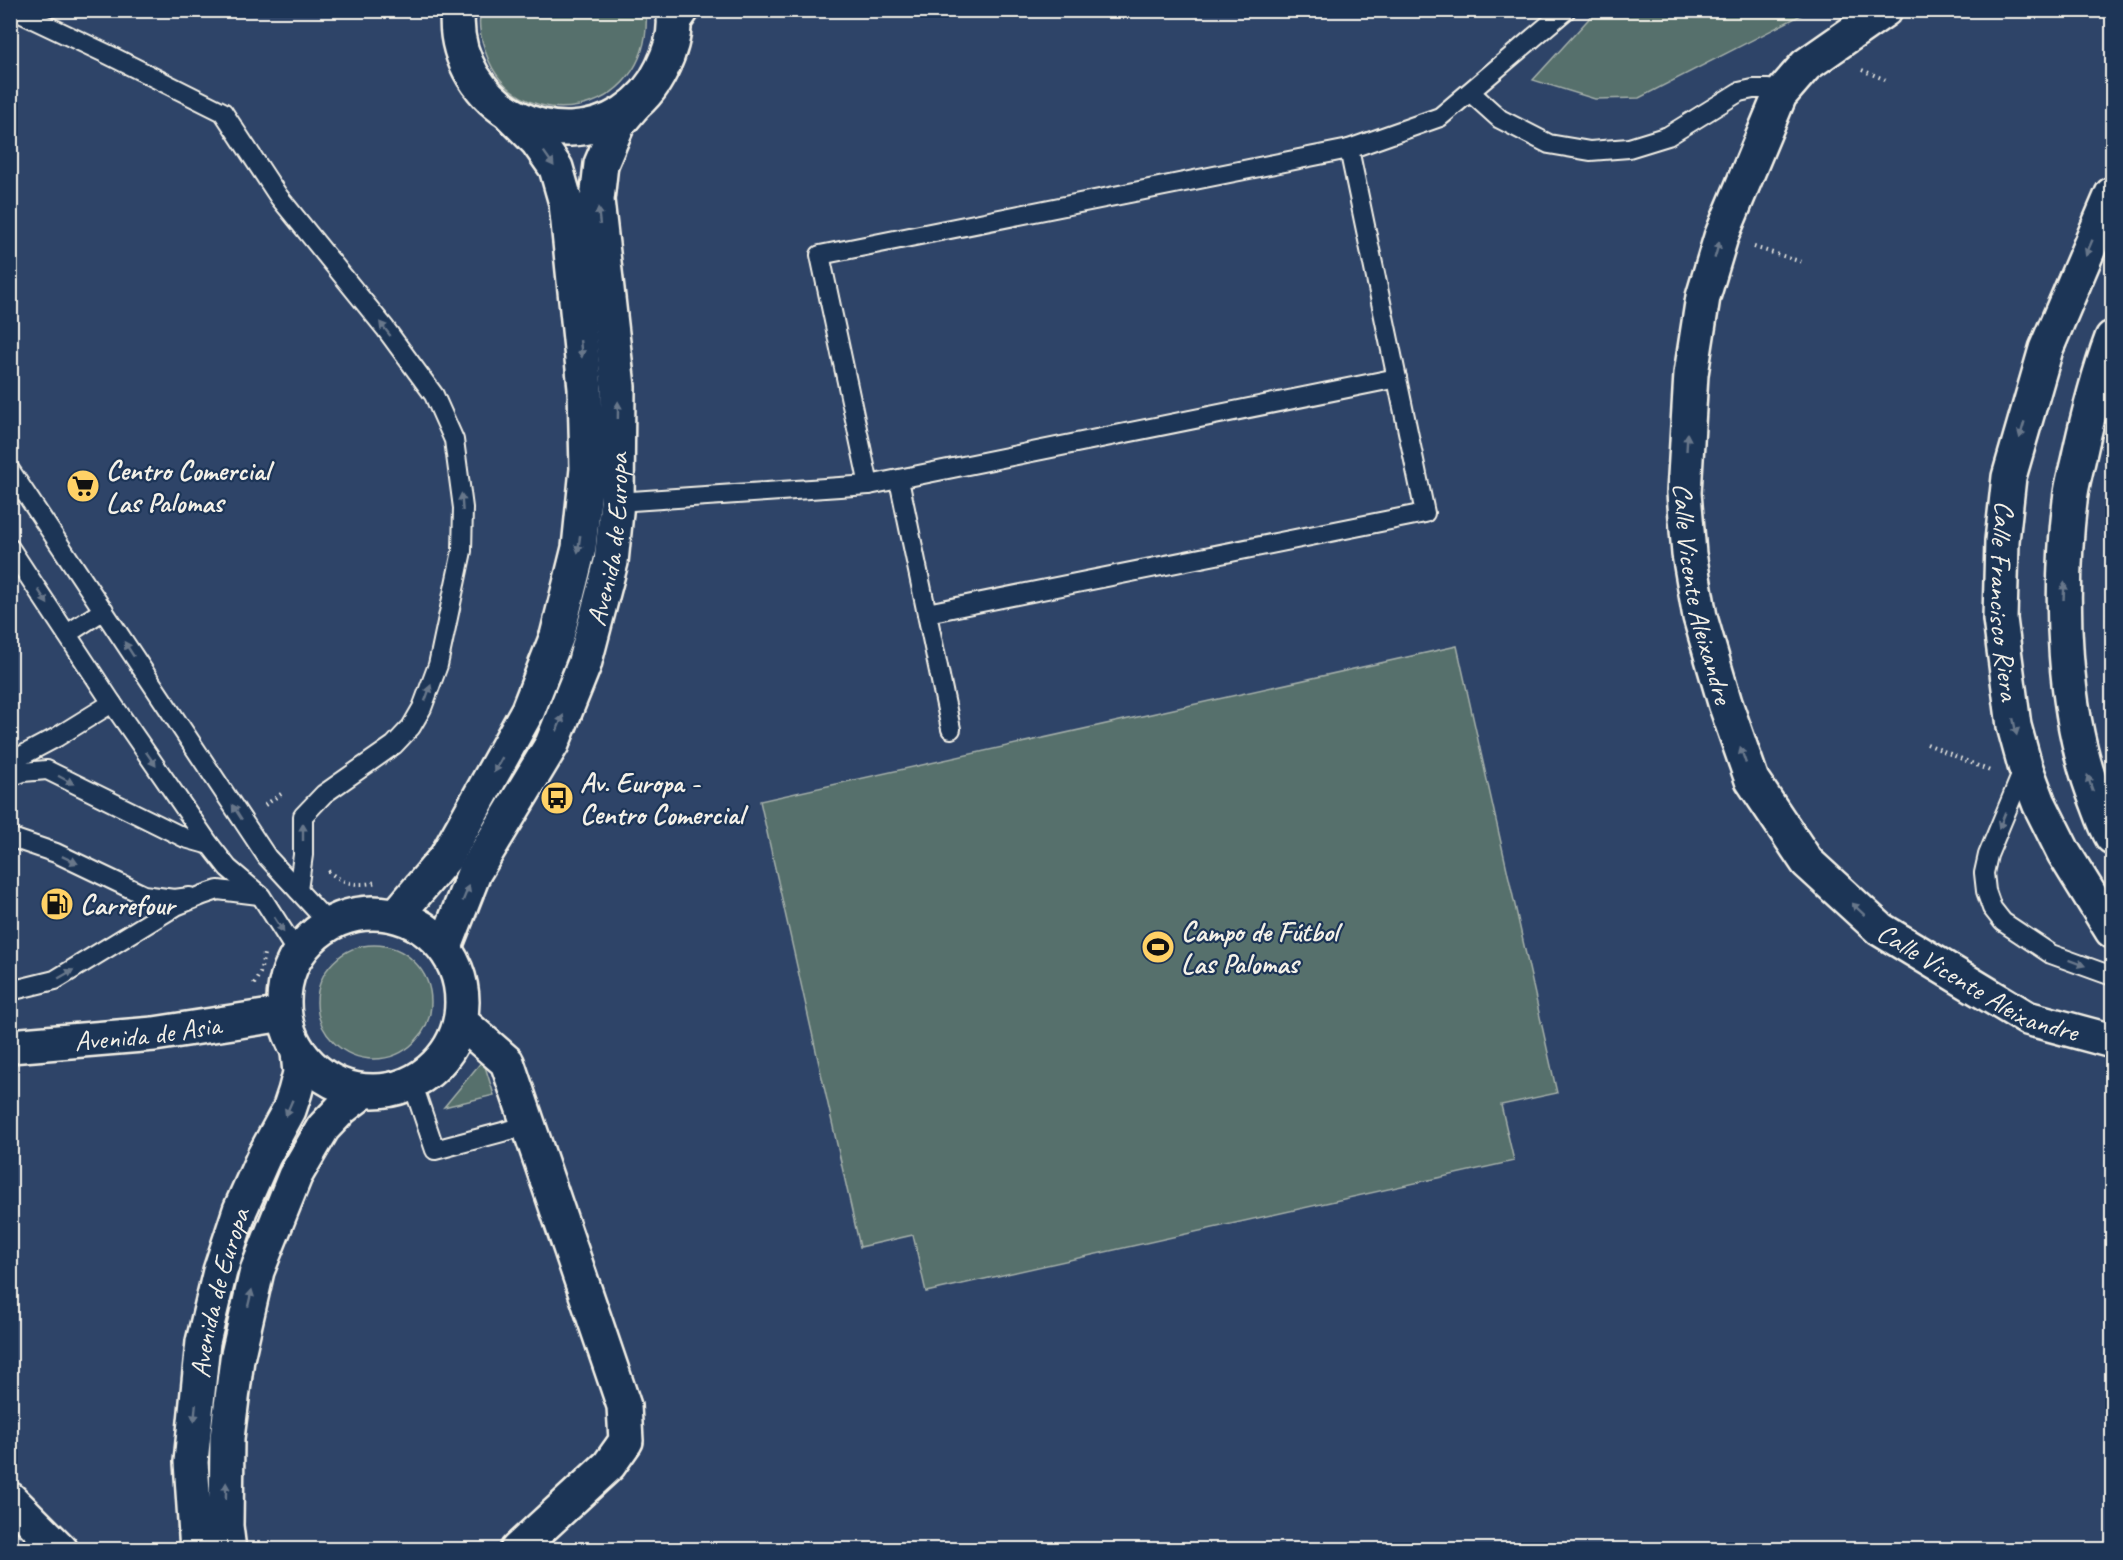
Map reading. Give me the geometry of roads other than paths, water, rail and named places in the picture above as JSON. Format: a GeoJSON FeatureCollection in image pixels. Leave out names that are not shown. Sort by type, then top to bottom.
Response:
{"type":"FeatureCollection","features":[{"type":"Feature","properties":{"kind":"street"},"geometry":{"type":"LineString","coordinates":[[458,10],[456,24],[464,60],[483,92],[511,115],[545,128],[576,129],[607,122],[634,105],[656,81],[670,52],[677,14]]}},
{"type":"Feature","properties":{"kind":"street","name":"Calle Vicente Aleixandre"},"geometry":{"type":"LineString","coordinates":[[1885,10],[1806,65],[1780,95],[1721,237],[1703,297],[1691,374],[1684,493],[1689,554],[1700,617],[1725,703],[1752,780],[1807,862],[1880,929],[2027,1018],[2112,1041]]}},
{"type":"Feature","properties":{"kind":"street","name":"Avenida de Europa"},"geometry":{"type":"LineString","coordinates":[[445,947],[474,873],[552,744],[584,665],[611,562],[617,502],[618,387],[597,201],[601,164],[618,124],[634,105]]}},
{"type":"Feature","properties":{"kind":"street","name":"Avenida de Europa"},"geometry":{"type":"LineString","coordinates":[[397,915],[446,857],[528,710],[557,636],[579,548],[587,469],[585,388],[566,203],[556,168],[537,141],[511,115]]}},
{"type":"Feature","properties":{"kind":"street","name":"Calle Francisco Riera"},"geometry":{"type":"LineString","coordinates":[[2112,194],[2046,349],[2009,477],[2002,541],[2000,618],[2014,726],[2025,766],[2039,803],[2064,853],[2112,931]]}},
{"type":"Feature","properties":{"kind":"street","name":"Calle Francisco Riera"},"geometry":{"type":"LineString","coordinates":[[2112,338],[2085,424],[2070,500],[2064,601],[2070,694],[2080,754],[2093,793],[2112,837]]}},
{"type":"Feature","properties":{"kind":"street"},"geometry":{"type":"LineString","coordinates":[[374,912],[397,915],[424,927],[445,947],[458,970],[463,996],[461,1022],[448,1052],[426,1076],[396,1090],[363,1092],[338,1085],[316,1071],[298,1052],[289,1034],[284,1014],[286,983],[298,954],[312,937],[329,924],[351,915],[374,912]]}},
{"type":"Feature","properties":{"kind":"street","name":"Avenida de Asia"},"geometry":{"type":"LineString","coordinates":[[10,1046],[154,1034],[284,1014]]}},
{"type":"Feature","properties":{"kind":"street"},"geometry":{"type":"LineString","coordinates":[[461,1022],[507,1062],[624,1406],[626,1441],[609,1465],[517,1550]]}},
{"type":"Feature","properties":{"kind":"street","name":"Avenida de Europa"},"geometry":{"type":"LineString","coordinates":[[197,1550],[191,1462],[203,1342],[220,1271],[240,1210],[264,1156],[289,1110],[295,1092],[300,1073],[298,1052]]}},
{"type":"Feature","properties":{"kind":"street","name":"Avenida de Europa"},"geometry":{"type":"LineString","coordinates":[[229,1550],[226,1526],[227,1438],[237,1359],[256,1271],[295,1176],[323,1128],[342,1108],[363,1092]]}},
{"type":"Feature","properties":{"kind":"street"},"geometry":{"type":"LineString","coordinates":[[10,1499],[61,1550]]}},
{"type":"Feature","properties":{"kind":"lane"},"geometry":{"type":"LineString","coordinates":[[14,10],[223,112],[279,197],[385,328],[434,395],[454,440],[463,508],[462,551],[438,665],[422,708],[411,727],[394,745],[324,794],[303,816],[303,855],[298,890]]}},
{"type":"Feature","properties":{"kind":"lane"},"geometry":{"type":"LineString","coordinates":[[869,486],[820,255],[1348,149],[1440,117],[1566,10]]}},
{"type":"Feature","properties":{"kind":"lane"},"geometry":{"type":"LineString","coordinates":[[1470,92],[1500,119],[1549,144],[1590,151],[1629,148],[1668,136],[1739,92],[1768,89],[1780,95]]}},
{"type":"Feature","properties":{"kind":"lane"},"geometry":{"type":"LineString","coordinates":[[927,613],[1425,513],[1348,149]]}},
{"type":"Feature","properties":{"kind":"lane"},"geometry":{"type":"LineString","coordinates":[[617,502],[869,486],[1397,378]]}},
{"type":"Feature","properties":{"kind":"lane"},"geometry":{"type":"LineString","coordinates":[[10,470],[267,857],[329,924]]}},
{"type":"Feature","properties":{"kind":"lane"},"geometry":{"type":"LineString","coordinates":[[899,480],[951,729]]}},
{"type":"Feature","properties":{"kind":"lane"},"geometry":{"type":"LineString","coordinates":[[10,548],[112,703],[210,845],[228,868],[261,896],[298,954]]}},
{"type":"Feature","properties":{"kind":"lane"},"geometry":{"type":"LineString","coordinates":[[67,634],[104,610]]}},
{"type":"Feature","properties":{"kind":"lane"},"geometry":{"type":"LineString","coordinates":[[10,762],[57,737],[112,703]]}},
{"type":"Feature","properties":{"kind":"lane"},"geometry":{"type":"LineString","coordinates":[[2025,766],[1986,864],[1984,873],[1986,891],[1992,908],[2003,922],[2051,954],[2112,976]]}},
{"type":"Feature","properties":{"kind":"lane"},"geometry":{"type":"LineString","coordinates":[[10,777],[23,772],[47,770],[185,838],[210,845]]}},
{"type":"Feature","properties":{"kind":"lane"},"geometry":{"type":"LineString","coordinates":[[15,839],[56,853],[144,895],[174,899],[203,895]]}},
{"type":"Feature","properties":{"kind":"lane"},"geometry":{"type":"LineString","coordinates":[[10,991],[56,980],[176,906],[203,895],[218,890],[261,896]]}},
{"type":"Feature","properties":{"kind":"lane"},"geometry":{"type":"LineString","coordinates":[[412,1082],[435,1150],[528,1125]]}},
{"type":"Feature","properties":{"kind":"place","name":"Centro Comercial Las Palomas"},"geometry":{"type":"Point","coordinates":[83,486]}},
{"type":"Feature","properties":{"kind":"place","name":"Av. Europa - Centro Comercial"},"geometry":{"type":"Point","coordinates":[557,798]}},
{"type":"Feature","properties":{"kind":"place","name":"Carrefour"},"geometry":{"type":"Point","coordinates":[57,904]}},
{"type":"Feature","properties":{"kind":"place","name":"Campo de Fútbol Las Palomas"},"geometry":{"type":"Point","coordinates":[1158,947]}}]}
